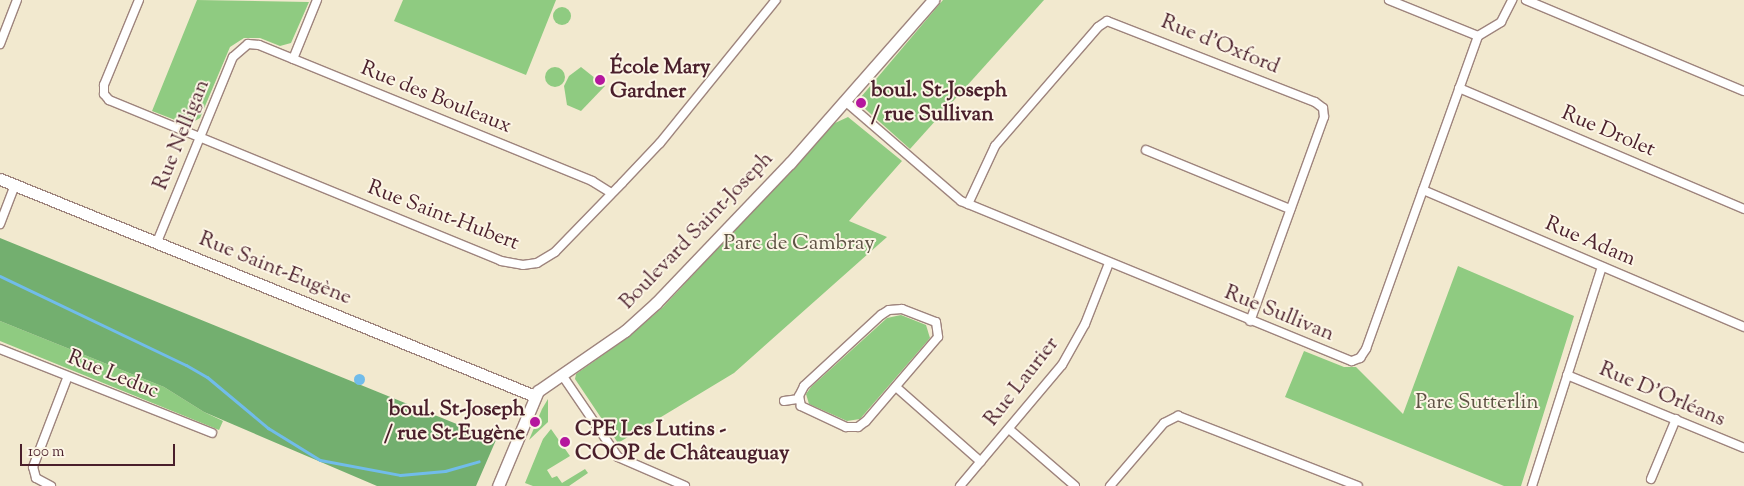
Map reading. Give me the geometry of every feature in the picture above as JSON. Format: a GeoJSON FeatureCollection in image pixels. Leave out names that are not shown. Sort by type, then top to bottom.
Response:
{"type":"FeatureCollection","features":[{"type":"Feature","properties":{"kind":"street"},"geometry":{"type":"LineString","coordinates":[[0,44],[17,0]]}},
{"type":"Feature","properties":{"kind":"street","name":"Rue Saint-Hubert"},"geometry":{"type":"LineString","coordinates":[[139,0],[104,85],[104,94],[112,102],[516,265],[537,263],[548,257],[611,193],[660,143],[776,0]]}},
{"type":"Feature","properties":{"kind":"street"},"geometry":{"type":"LineString","coordinates":[[293,59],[317,0]]}},
{"type":"Feature","properties":{"kind":"street","name":"Boulevard Saint-Joseph"},"geometry":{"type":"LineString","coordinates":[[498,486],[535,396],[625,331],[656,303],[845,101],[933,0]]}},
{"type":"Feature","properties":{"kind":"street"},"geometry":{"type":"LineString","coordinates":[[1393,1],[1478,36],[1503,20],[1512,0]]}},
{"type":"Feature","properties":{"kind":"street"},"geometry":{"type":"LineString","coordinates":[[1526,0],[1744,91]]}},
{"type":"Feature","properties":{"kind":"street","name":"Rue d'Oxford"},"geometry":{"type":"LineString","coordinates":[[968,204],[995,146],[1098,27],[1110,21],[1320,106],[1324,117],[1250,321]]}},
{"type":"Feature","properties":{"kind":"street","name":"Rue Sullivan"},"geometry":{"type":"LineString","coordinates":[[845,101],[946,190],[968,204],[1348,361],[1358,360],[1366,349],[1478,36]]}},
{"type":"Feature","properties":{"kind":"street","name":"Rue des Bouleaux"},"geometry":{"type":"LineString","coordinates":[[244,46],[259,45],[595,182],[611,193]]}},
{"type":"Feature","properties":{"kind":"street","name":"Rue Nelligan"},"geometry":{"type":"LineString","coordinates":[[157,242],[235,52],[244,46]]}},
{"type":"Feature","properties":{"kind":"street","name":"Rue Drolet"},"geometry":{"type":"LineString","coordinates":[[1459,88],[1744,208]]}},
{"type":"Feature","properties":{"kind":"street"},"geometry":{"type":"LineString","coordinates":[[1146,150],[1290,209]]}},
{"type":"Feature","properties":{"kind":"street","name":"Rue Saint-Eugène"},"geometry":{"type":"LineString","coordinates":[[0,179],[535,396]]}},
{"type":"Feature","properties":{"kind":"street"},"geometry":{"type":"LineString","coordinates":[[0,224],[15,185]]}},
{"type":"Feature","properties":{"kind":"street","name":"Rue Adam"},"geometry":{"type":"LineString","coordinates":[[1423,190],[1744,327]]}},
{"type":"Feature","properties":{"kind":"street","name":"Rue Laurier"},"geometry":{"type":"LineString","coordinates":[[960,486],[1067,358],[1109,262]]}},
{"type":"Feature","properties":{"kind":"street"},"geometry":{"type":"LineString","coordinates":[[1532,486],[1602,267]]}},
{"type":"Feature","properties":{"kind":"street"},"geometry":{"type":"LineString","coordinates":[[898,309],[933,320],[939,328],[931,347],[896,387],[864,424],[854,428],[809,411],[801,406],[799,399],[801,390],[822,369],[881,316],[898,309]]}},
{"type":"Feature","properties":{"kind":"street","name":"Rue Leduc"},"geometry":{"type":"LineString","coordinates":[[0,349],[212,433]]}},
{"type":"Feature","properties":{"kind":"street"},"geometry":{"type":"LineString","coordinates":[[562,375],[618,457],[685,486]]}},
{"type":"Feature","properties":{"kind":"street","name":"Rue D'Orléans"},"geometry":{"type":"LineString","coordinates":[[1567,375],[1744,448]]}},
{"type":"Feature","properties":{"kind":"street"},"geometry":{"type":"LineString","coordinates":[[51,486],[36,478],[33,467],[68,376]]}},
{"type":"Feature","properties":{"kind":"street"},"geometry":{"type":"LineString","coordinates":[[896,387],[981,462]]}},
{"type":"Feature","properties":{"kind":"street"},"geometry":{"type":"LineString","coordinates":[[784,401],[799,399]]}},
{"type":"Feature","properties":{"kind":"street"},"geometry":{"type":"LineString","coordinates":[[1110,486],[1164,423],[1178,416],[1358,486]]}},
{"type":"Feature","properties":{"kind":"street"},"geometry":{"type":"LineString","coordinates":[[1651,479],[1676,419]]}},
{"type":"Feature","properties":{"kind":"street"},"geometry":{"type":"LineString","coordinates":[[1009,429],[1075,486]]}},
{"type":"Feature","properties":{"kind":"green space"},"geometry":{"type":"Polygon","coordinates":[[[197,0],[309,2],[291,43],[280,46],[260,38],[244,38],[230,47],[200,118],[188,125],[152,111],[197,0]]]}},
{"type":"Feature","properties":{"kind":"green space"},"geometry":{"type":"Polygon","coordinates":[[[403,0],[556,0],[526,75],[394,21],[403,0]]]}},
{"type":"Feature","properties":{"kind":"green space"},"geometry":{"type":"Polygon","coordinates":[[[943,0],[1044,0],[910,149],[862,106],[861,97],[943,0]]]}},
{"type":"Feature","properties":{"kind":"green space"},"geometry":{"type":"Polygon","coordinates":[[[558,7],[566,7],[571,12],[569,23],[558,25],[553,20],[553,12],[558,7]]]}},
{"type":"Feature","properties":{"kind":"green space"},"geometry":{"type":"Polygon","coordinates":[[[555,67],[562,70],[565,77],[562,84],[555,87],[548,84],[545,77],[548,70],[555,67]]]}},
{"type":"Feature","properties":{"kind":"green space"},"geometry":{"type":"Polygon","coordinates":[[[581,67],[605,86],[581,111],[567,105],[564,86],[569,76],[581,67]]]}},
{"type":"Feature","properties":{"kind":"green space","name":"Parc de Cambray"},"geometry":{"type":"Polygon","coordinates":[[[848,117],[902,161],[849,221],[887,237],[734,373],[618,443],[575,379],[576,374],[627,338],[663,307],[835,123],[848,117]]]}},
{"type":"Feature","properties":{"kind":"green space"},"geometry":{"type":"Polygon","coordinates":[[[0,238],[496,440],[476,486],[377,486],[204,412],[164,387],[0,321],[0,238]]]}},
{"type":"Feature","properties":{"kind":"green space","name":"Parc Sutterlin"},"geometry":{"type":"Polygon","coordinates":[[[1458,266],[1574,316],[1521,486],[1504,486],[1285,397],[1304,351],[1344,367],[1356,367],[1403,414],[1458,266]]]}},
{"type":"Feature","properties":{"kind":"green space"},"geometry":{"type":"Polygon","coordinates":[[[901,315],[926,325],[930,338],[860,419],[847,421],[809,404],[806,394],[811,387],[887,318],[901,315]]]}},
{"type":"Feature","properties":{"kind":"green space"},"geometry":{"type":"Polygon","coordinates":[[[0,321],[164,387],[204,412],[223,421],[219,430],[0,341],[0,321]]]}},
{"type":"Feature","properties":{"kind":"green space"},"geometry":{"type":"Polygon","coordinates":[[[548,399],[548,422],[529,440],[542,409],[548,399]]]}},
{"type":"Feature","properties":{"kind":"green space"},"geometry":{"type":"Polygon","coordinates":[[[551,429],[570,456],[547,470],[552,478],[557,476],[562,483],[585,469],[588,473],[569,486],[533,486],[525,483],[543,439],[551,429]]]}},
{"type":"Feature","properties":{"kind":"water"},"geometry":{"type":"Polygon","coordinates":[[[359,373],[365,379],[359,385],[353,379],[359,373]]]}},
{"type":"Feature","properties":{"kind":"waterway"},"geometry":{"type":"LineString","coordinates":[[0,276],[186,365],[207,377],[268,428],[320,460],[400,475],[445,471],[479,461]]}},
{"type":"Feature","properties":{"kind":"place","name":"École Mary Gardner"},"geometry":{"type":"Point","coordinates":[600,80]}},
{"type":"Feature","properties":{"kind":"place","name":"boul. St-Joseph / rue Sullivan"},"geometry":{"type":"Point","coordinates":[861,103]}},
{"type":"Feature","properties":{"kind":"place","name":"boul. St-Joseph / rue St-Eugène"},"geometry":{"type":"Point","coordinates":[535,422]}},
{"type":"Feature","properties":{"kind":"place","name":"CPE Les Lutins - COOP de Châteauguay"},"geometry":{"type":"Point","coordinates":[565,442]}}]}
